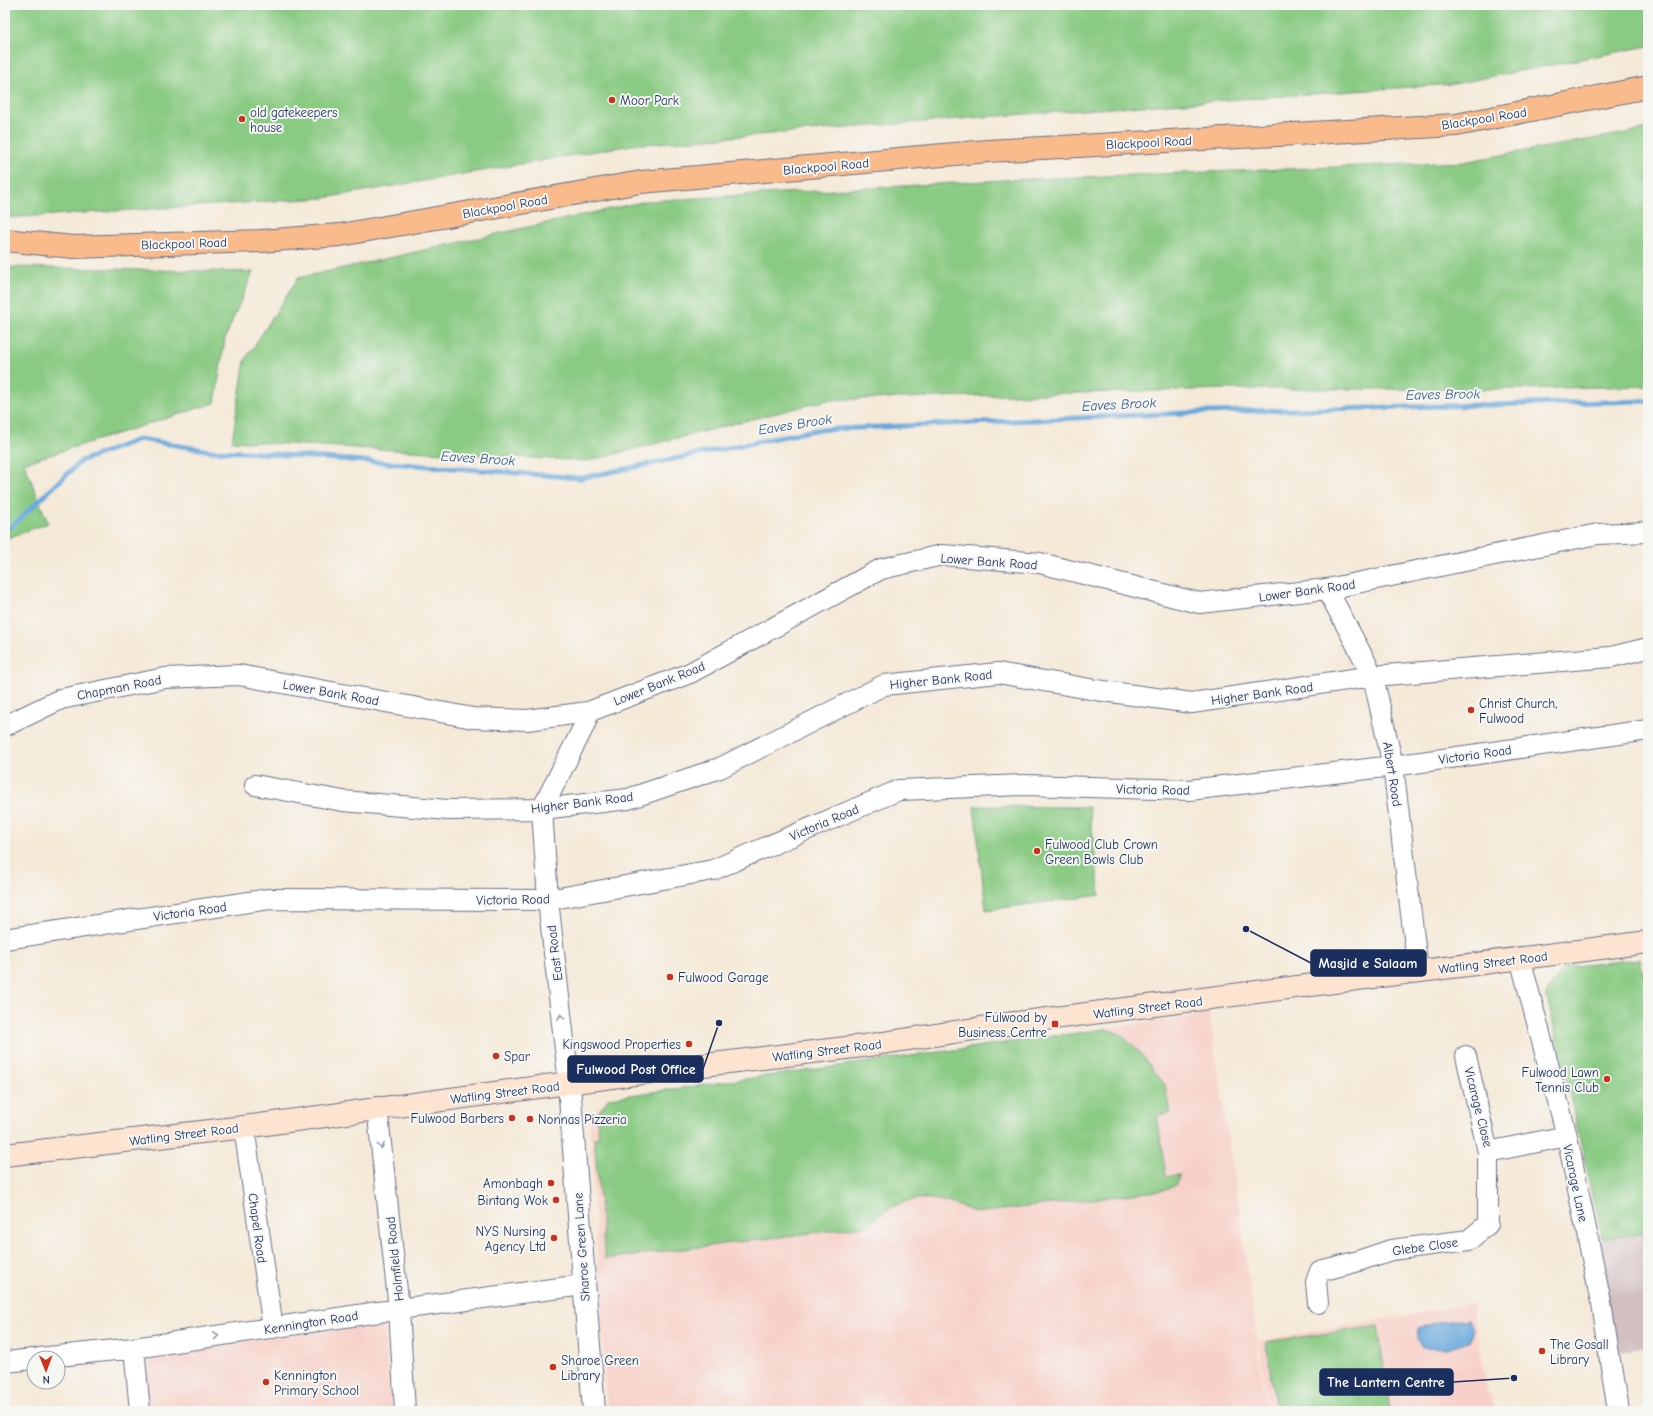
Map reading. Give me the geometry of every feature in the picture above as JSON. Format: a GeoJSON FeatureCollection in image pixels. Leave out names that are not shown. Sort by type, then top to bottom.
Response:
{"type":"FeatureCollection","features":[{"type":"Feature","properties":{"kind":"highway","name":"Blackpool Road"},"geometry":{"type":"LineString","coordinates":[[5,240],[73,247],[261,241],[340,235],[641,182],[988,151],[1456,125],[1648,87]]}},
{"type":"Feature","properties":{"kind":"main road","name":"Watling Street Road"},"geometry":{"type":"LineString","coordinates":[[5,1155],[244,1127],[377,1107],[863,1046],[1007,1024],[1154,1007],[1418,971],[1648,942]]}},
{"type":"Feature","properties":{"kind":"street","name":"Lower Bank Road"},"geometry":{"type":"LineString","coordinates":[[239,675],[473,718],[527,720],[588,712],[690,673],[881,569],[942,555],[1040,564],[1199,603],[1327,589],[1598,534],[1648,532]]}},
{"type":"Feature","properties":{"kind":"street","name":"Albert Road"},"geometry":{"type":"LineString","coordinates":[[1327,589],[1373,676],[1393,766],[1418,971]]}},
{"type":"Feature","properties":{"kind":"street","name":"Higher Bank Road"},"geometry":{"type":"LineString","coordinates":[[255,785],[344,801],[448,810],[542,809],[628,799],[720,768],[884,685],[998,673],[1096,690],[1192,703],[1373,676],[1611,657],[1648,648]]}},
{"type":"Feature","properties":{"kind":"street","name":"Chapman Road"},"geometry":{"type":"LineString","coordinates":[[5,726],[61,699],[165,678],[239,675]]}},
{"type":"Feature","properties":{"kind":"street"},"geometry":{"type":"LineString","coordinates":[[542,809],[586,722],[588,712]]}},
{"type":"Feature","properties":{"kind":"street","name":"Victoria Road"},"geometry":{"type":"LineString","coordinates":[[5,938],[269,899],[548,900],[713,870],[899,790],[1025,785],[1189,790],[1393,766],[1648,730]]}},
{"type":"Feature","properties":{"kind":"street","name":"East Road"},"geometry":{"type":"LineString","coordinates":[[542,809],[548,900],[569,1084]]}},
{"type":"Feature","properties":{"kind":"street","name":"Vicarage Lane"},"geometry":{"type":"LineString","coordinates":[[1520,958],[1567,1136],[1600,1297],[1618,1411]]}},
{"type":"Feature","properties":{"kind":"street","name":"Vicarage Close"},"geometry":{"type":"LineString","coordinates":[[1466,1056],[1488,1152],[1567,1136]]}},
{"type":"Feature","properties":{"kind":"street","name":"Sharoe Green Lane"},"geometry":{"type":"LineString","coordinates":[[569,1084],[594,1411]]}},
{"type":"Feature","properties":{"kind":"street","name":"Holmfield Road"},"geometry":{"type":"LineString","coordinates":[[377,1107],[399,1309],[405,1411]]}},
{"type":"Feature","properties":{"kind":"street","name":"Chapel Road"},"geometry":{"type":"LineString","coordinates":[[244,1127],[273,1328]]}},
{"type":"Feature","properties":{"kind":"street","name":"Glebe Close"},"geometry":{"type":"LineString","coordinates":[[1318,1303],[1316,1282],[1320,1270],[1355,1262],[1391,1250],[1469,1240],[1488,1224],[1488,1152]]}},
{"type":"Feature","properties":{"kind":"street","name":"Kennington Road"},"geometry":{"type":"LineString","coordinates":[[66,1355],[134,1348],[399,1309],[584,1285]]}},
{"type":"Feature","properties":{"kind":"street"},"geometry":{"type":"LineString","coordinates":[[134,1348],[140,1411]]}},
{"type":"Feature","properties":{"kind":"street"},"geometry":{"type":"LineString","coordinates":[[5,1362],[26,1359]]}},
{"type":"Feature","properties":{"kind":"shaded area"},"geometry":{"type":"Polygon","coordinates":[[[1209,1014],[1240,1214],[1266,1411],[607,1411],[589,1117],[609,1098],[1209,1014]]]}},
{"type":"Feature","properties":{"kind":"shaded area"},"geometry":{"type":"Polygon","coordinates":[[[1648,1231],[1648,1347],[1615,1353],[1599,1249],[1603,1239],[1648,1231]]]}},
{"type":"Feature","properties":{"kind":"shaded area"},"geometry":{"type":"Polygon","coordinates":[[[1472,1304],[1488,1394],[1490,1394],[1494,1411],[1268,1411],[1258,1341],[1472,1304]]]}},
{"type":"Feature","properties":{"kind":"shaded area","name":"Kennington Primary School"},"geometry":{"type":"Polygon","coordinates":[[[384,1323],[391,1411],[144,1411],[140,1354],[384,1323]]]}},
{"type":"Feature","properties":{"kind":"green space","name":"Moor Park"},"geometry":{"type":"Polygon","coordinates":[[[5,5],[1648,5],[1648,46],[1454,84],[984,117],[632,145],[324,198],[5,218],[5,5]]]}},
{"type":"Feature","properties":{"kind":"green space"},"geometry":{"type":"Polygon","coordinates":[[[1648,129],[1648,386],[1516,389],[1227,389],[828,400],[587,461],[232,441],[245,360],[298,278],[646,201],[1004,180],[1463,162],[1648,129]]]}},
{"type":"Feature","properties":{"kind":"green space"},"geometry":{"type":"Polygon","coordinates":[[[5,267],[253,272],[225,338],[215,403],[24,463],[48,523],[5,539],[5,267]]]}},
{"type":"Feature","properties":{"kind":"green space","name":"Fulwood Club Crown Green Bowls Club"},"geometry":{"type":"Polygon","coordinates":[[[974,806],[1089,807],[1100,895],[986,910],[974,806]]]}},
{"type":"Feature","properties":{"kind":"green space","name":"Fulwood Lawn Tennis Club"},"geometry":{"type":"Polygon","coordinates":[[[1640,959],[1648,993],[1648,1231],[1603,1239],[1546,993],[1565,967],[1640,959]]]}},
{"type":"Feature","properties":{"kind":"green space"},"geometry":{"type":"Polygon","coordinates":[[[1105,1029],[1120,1034],[1136,1048],[1165,1085],[1170,1113],[1157,1115],[1166,1176],[1180,1175],[1174,1186],[1166,1190],[977,1213],[945,1202],[932,1199],[919,1199],[906,1201],[894,1206],[866,1226],[605,1259],[594,1138],[599,1137],[596,1115],[609,1098],[1105,1029]]]}},
{"type":"Feature","properties":{"kind":"green space"},"geometry":{"type":"Polygon","coordinates":[[[1378,1326],[1390,1411],[1276,1411],[1266,1342],[1378,1326]]]}},
{"type":"Feature","properties":{"kind":"water"},"geometry":{"type":"Polygon","coordinates":[[[1469,1319],[1473,1329],[1469,1342],[1447,1349],[1422,1348],[1417,1339],[1418,1328],[1430,1323],[1469,1319]]]}},
{"type":"Feature","properties":{"kind":"waterway","name":"Eaves Brook"},"geometry":{"type":"LineString","coordinates":[[5,529],[12,526],[81,461],[140,439],[211,451],[246,452],[581,478],[815,430],[1207,412],[1648,401]]}},
{"type":"Feature","properties":{"kind":"place","name":"Moor Park"},"geometry":{"type":"Point","coordinates":[612,100]}},
{"type":"Feature","properties":{"kind":"place","name":"old gatekeepers house"},"geometry":{"type":"Point","coordinates":[242,119]}},
{"type":"Feature","properties":{"kind":"place","name":"Christ Church, Fulwood"},"geometry":{"type":"Point","coordinates":[1471,710]}},
{"type":"Feature","properties":{"kind":"place","name":"Fulwood Club Crown Green Bowls Club"},"geometry":{"type":"Point","coordinates":[1037,851]}},
{"type":"Feature","properties":{"kind":"place","name":"Masjid e Salaam"},"geometry":{"type":"Point","coordinates":[1246,929]}},
{"type":"Feature","properties":{"kind":"place","name":"Fulwood Garage"},"geometry":{"type":"Point","coordinates":[670,977]}},
{"type":"Feature","properties":{"kind":"place","name":"Fulwood Post Office"},"geometry":{"type":"Point","coordinates":[719,1023]}},
{"type":"Feature","properties":{"kind":"place","name":"Fulwood by Business Centre"},"geometry":{"type":"Point","coordinates":[1055,1024]}},
{"type":"Feature","properties":{"kind":"place","name":"Kingswood Properties"},"geometry":{"type":"Point","coordinates":[689,1044]}},
{"type":"Feature","properties":{"kind":"place","name":"Spar"},"geometry":{"type":"Point","coordinates":[496,1056]}},
{"type":"Feature","properties":{"kind":"place","name":"Fulwood Lawn Tennis Club"},"geometry":{"type":"Point","coordinates":[1607,1079]}},
{"type":"Feature","properties":{"kind":"place","name":"Fulwood Barbers"},"geometry":{"type":"Point","coordinates":[512,1118]}},
{"type":"Feature","properties":{"kind":"place","name":"Nonnas Pizzeria"},"geometry":{"type":"Point","coordinates":[530,1119]}},
{"type":"Feature","properties":{"kind":"place","name":"Amonbagh"},"geometry":{"type":"Point","coordinates":[551,1183]}},
{"type":"Feature","properties":{"kind":"place","name":"Bintang Wok"},"geometry":{"type":"Point","coordinates":[556,1200]}},
{"type":"Feature","properties":{"kind":"place","name":"NYS Nursing Agency Ltd"},"geometry":{"type":"Point","coordinates":[554,1238]}},
{"type":"Feature","properties":{"kind":"place","name":"The Gosall Library"},"geometry":{"type":"Point","coordinates":[1542,1351]}},
{"type":"Feature","properties":{"kind":"place","name":"Sharoe Green Library"},"geometry":{"type":"Point","coordinates":[553,1367]}},
{"type":"Feature","properties":{"kind":"place","name":"The Lantern Centre"},"geometry":{"type":"Point","coordinates":[1514,1378]}},
{"type":"Feature","properties":{"kind":"place","name":"Kennington Primary School"},"geometry":{"type":"Point","coordinates":[266,1382]}}]}
